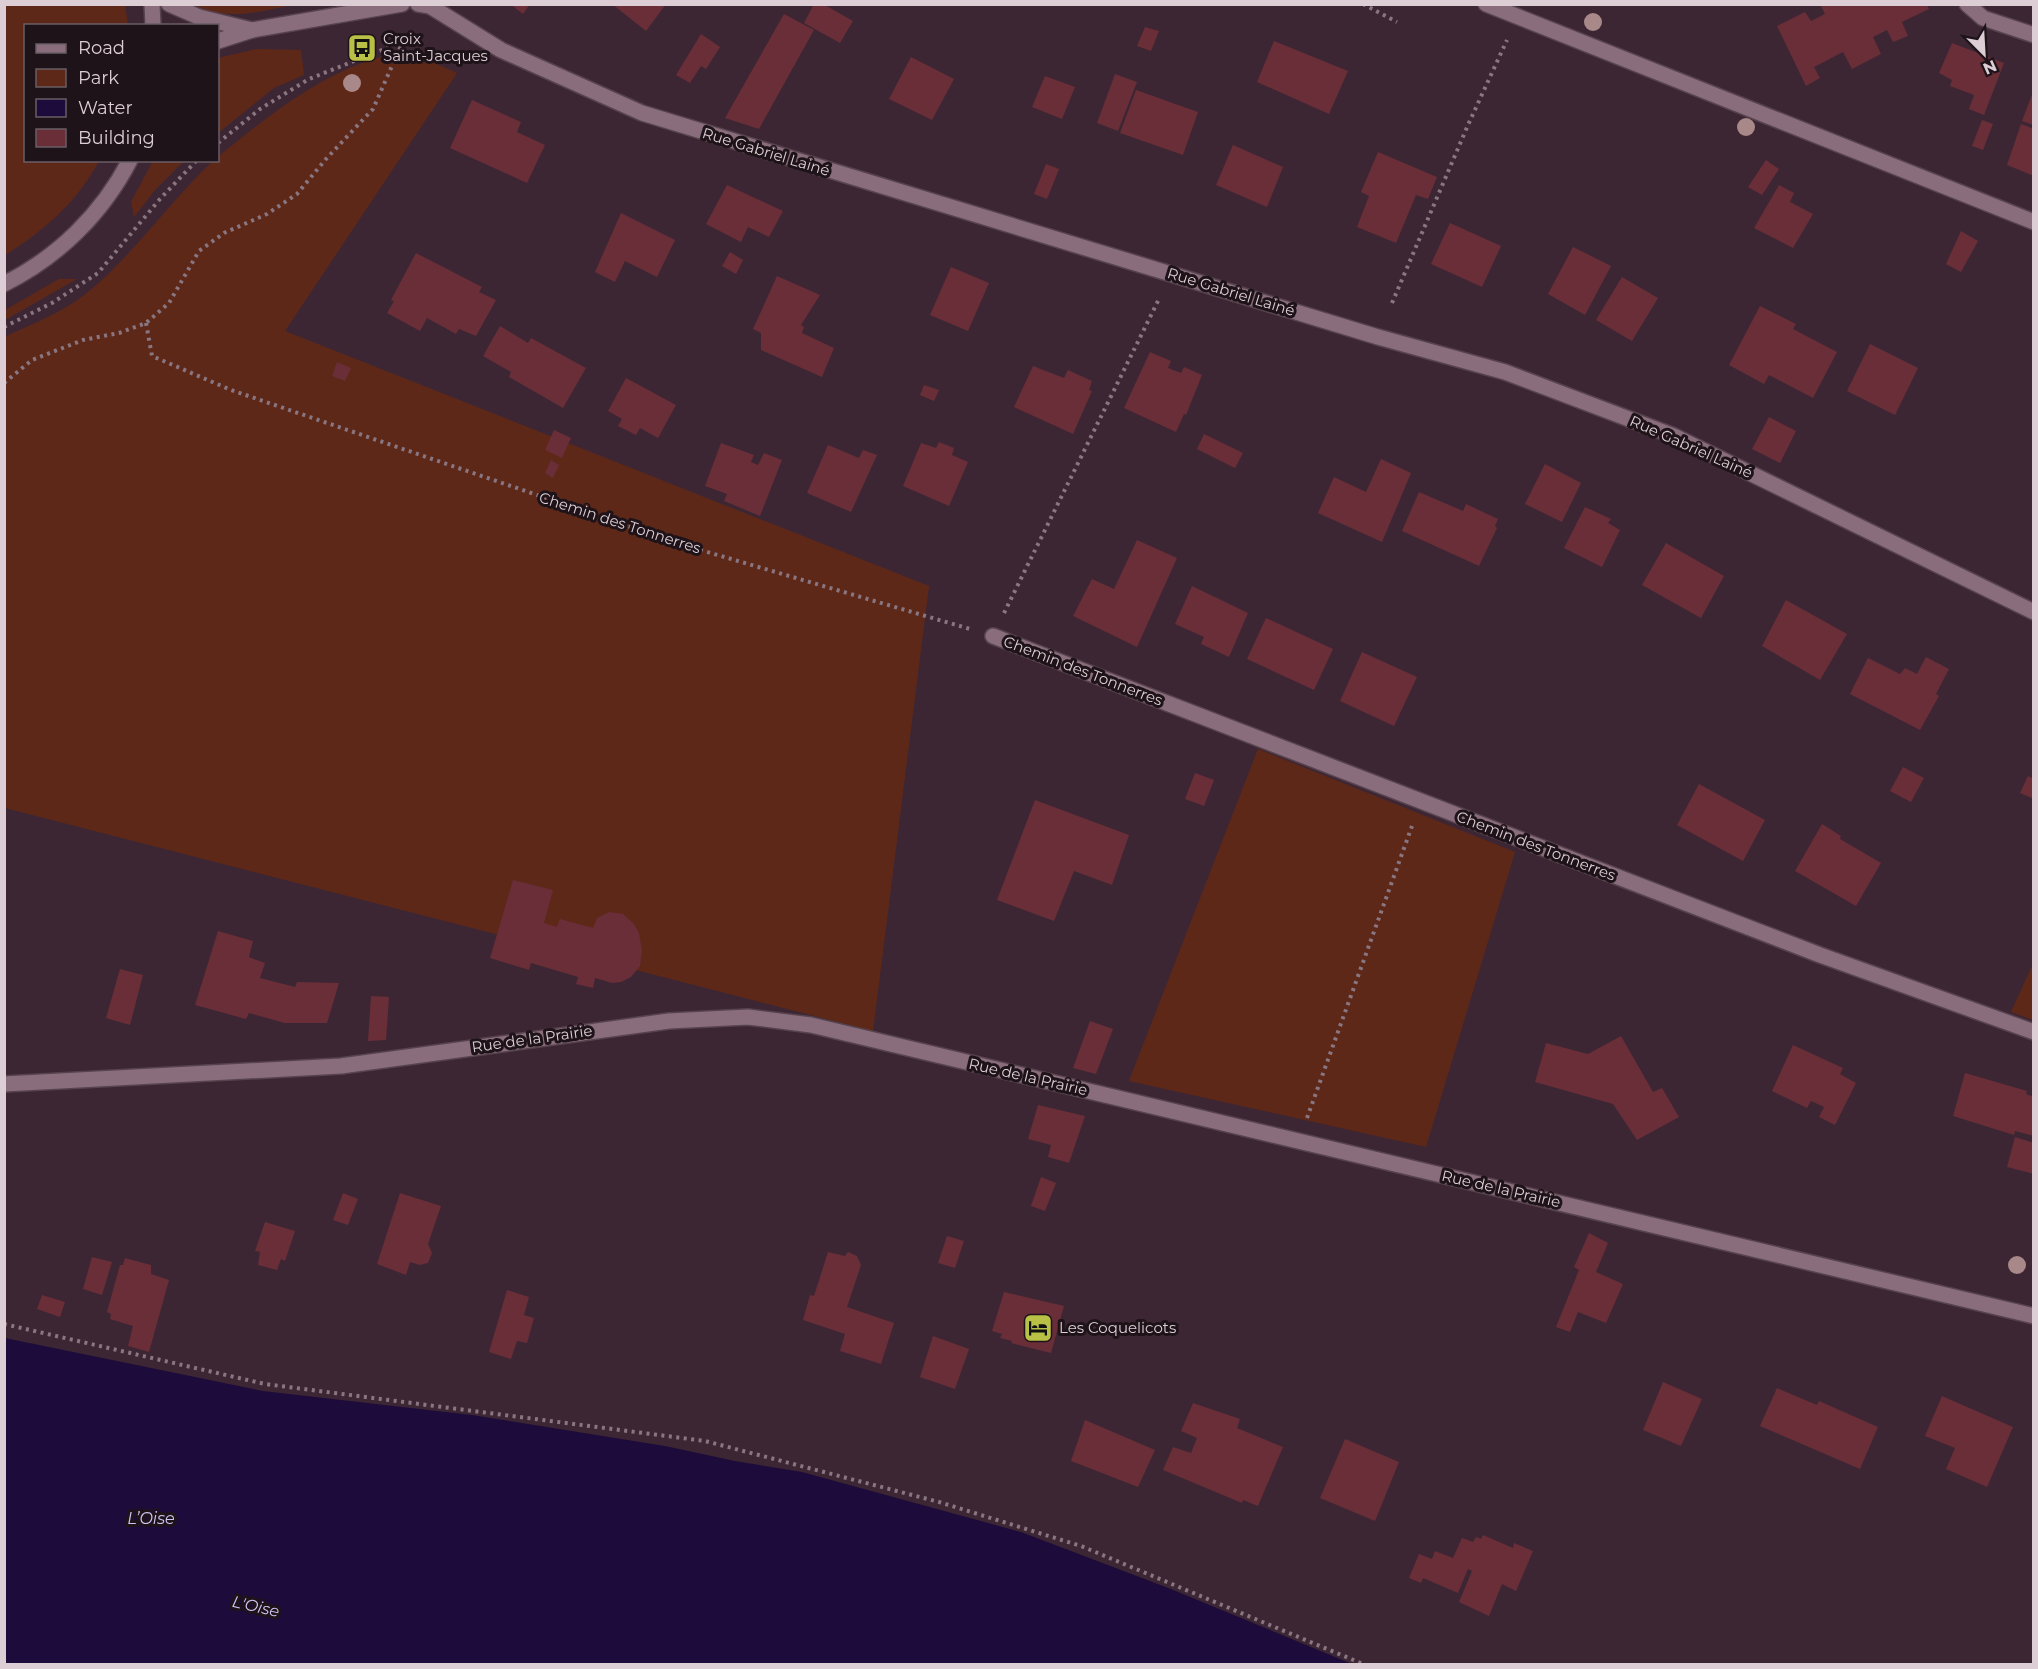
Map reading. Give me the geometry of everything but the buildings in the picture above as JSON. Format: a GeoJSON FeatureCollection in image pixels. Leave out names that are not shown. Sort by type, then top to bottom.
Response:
{"type":"FeatureCollection","features":[{"type":"Feature","properties":{"kind":"street"},"geometry":{"type":"LineString","coordinates":[[152,4],[153,24]]}},
{"type":"Feature","properties":{"kind":"street"},"geometry":{"type":"LineString","coordinates":[[169,4],[199,17],[252,30]]}},
{"type":"Feature","properties":{"kind":"street"},"geometry":{"type":"LineString","coordinates":[[219,40],[252,30],[402,4]]}},
{"type":"Feature","properties":{"kind":"street","name":"Rue Gabriel Lainé"},"geometry":{"type":"LineString","coordinates":[[418,4],[430,6],[501,50],[642,113],[1356,330],[1515,376],[1674,436],[2034,612]]}},
{"type":"Feature","properties":{"kind":"street"},"geometry":{"type":"LineString","coordinates":[[1486,4],[2034,222]]}},
{"type":"Feature","properties":{"kind":"street"},"geometry":{"type":"LineString","coordinates":[[1967,4],[1983,18],[2034,35]]}},
{"type":"Feature","properties":{"kind":"street"},"geometry":{"type":"LineString","coordinates":[[4,284],[45,260],[89,220],[118,182],[128,162]]}},
{"type":"Feature","properties":{"kind":"street","name":"Chemin des Tonnerres"},"geometry":{"type":"LineString","coordinates":[[993,636],[1820,955],[2034,1032]]}},
{"type":"Feature","properties":{"kind":"street","name":"Rue de la Prairie"},"geometry":{"type":"LineString","coordinates":[[4,1084],[341,1065],[669,1021],[748,1017],[811,1025],[2034,1316]]}},
{"type":"Feature","properties":{"kind":"path"},"geometry":{"type":"LineString","coordinates":[[1363,4],[1397,22]]}},
{"type":"Feature","properties":{"kind":"path"},"geometry":{"type":"LineString","coordinates":[[1392,303],[1468,125],[1518,18]]}},
{"type":"Feature","properties":{"kind":"path"},"geometry":{"type":"LineString","coordinates":[[4,383],[32,360],[83,340],[119,333],[146,323],[169,303],[199,251],[224,233],[267,214],[297,194],[373,109],[402,41],[309,79],[260,109],[219,142]]}},
{"type":"Feature","properties":{"kind":"path"},"geometry":{"type":"LineString","coordinates":[[4,327],[52,303],[98,273],[160,199],[195,162]]}},
{"type":"Feature","properties":{"kind":"path"},"geometry":{"type":"LineString","coordinates":[[993,636],[1161,294]]}},
{"type":"Feature","properties":{"kind":"path","name":"Chemin des Tonnerres"},"geometry":{"type":"LineString","coordinates":[[146,323],[152,356],[231,390],[681,544],[993,636]]}},
{"type":"Feature","properties":{"kind":"path"},"geometry":{"type":"LineString","coordinates":[[1299,1141],[1421,801]]}},
{"type":"Feature","properties":{"kind":"path"},"geometry":{"type":"LineString","coordinates":[[4,1324],[265,1384],[705,1441],[939,1502],[1081,1546],[1363,1665]]}},
{"type":"Feature","properties":{"kind":"green space"},"geometry":{"type":"Polygon","coordinates":[[[5,4],[125,5],[128,24],[24,24],[24,162],[98,162],[81,190],[46,226],[5,255],[5,4]]]}},
{"type":"Feature","properties":{"kind":"green space"},"geometry":{"type":"Polygon","coordinates":[[[194,5],[293,5],[231,14],[218,13],[194,5]]]}},
{"type":"Feature","properties":{"kind":"green space"},"geometry":{"type":"Polygon","coordinates":[[[256,49],[301,50],[304,75],[274,88],[219,132],[219,58],[256,49]]]}},
{"type":"Feature","properties":{"kind":"green space"},"geometry":{"type":"Polygon","coordinates":[[[403,53],[417,55],[457,73],[285,331],[929,586],[873,1031],[5,808],[4,337],[62,309],[93,288],[124,258],[212,162],[219,162],[219,156],[258,125],[329,78],[354,66],[403,53]]]}},
{"type":"Feature","properties":{"kind":"green space"},"geometry":{"type":"Polygon","coordinates":[[[152,162],[183,162],[155,190],[134,217],[131,202],[152,162]]]}},
{"type":"Feature","properties":{"kind":"green space"},"geometry":{"type":"Polygon","coordinates":[[[59,279],[77,279],[5,320],[5,310],[59,279]]]}},
{"type":"Feature","properties":{"kind":"green space"},"geometry":{"type":"Polygon","coordinates":[[[1258,749],[1515,852],[1426,1147],[1129,1081],[1258,749]]]}},
{"type":"Feature","properties":{"kind":"green space"},"geometry":{"type":"Polygon","coordinates":[[[2033,964],[2034,1020],[2011,1012],[2033,964]]]}},
{"type":"Feature","properties":{"kind":"water","name":"L’Oise"},"geometry":{"type":"Polygon","coordinates":[[[5,1338],[263,1391],[472,1415],[665,1446],[802,1472],[1021,1532],[1171,1589],[1352,1664],[5,1664],[5,1338]]]}},
{"type":"Feature","properties":{"kind":"place","name":"Croix Saint-Jacques"},"geometry":{"type":"Point","coordinates":[362,48]}},
{"type":"Feature","properties":{"kind":"place","name":"Les Coquelicots"},"geometry":{"type":"Point","coordinates":[1038,1328]}},
{"type":"Feature","properties":{"kind":"water label","name":"L'Oise"},"geometry":{"type":"Point","coordinates":[256,1606]}}]}
